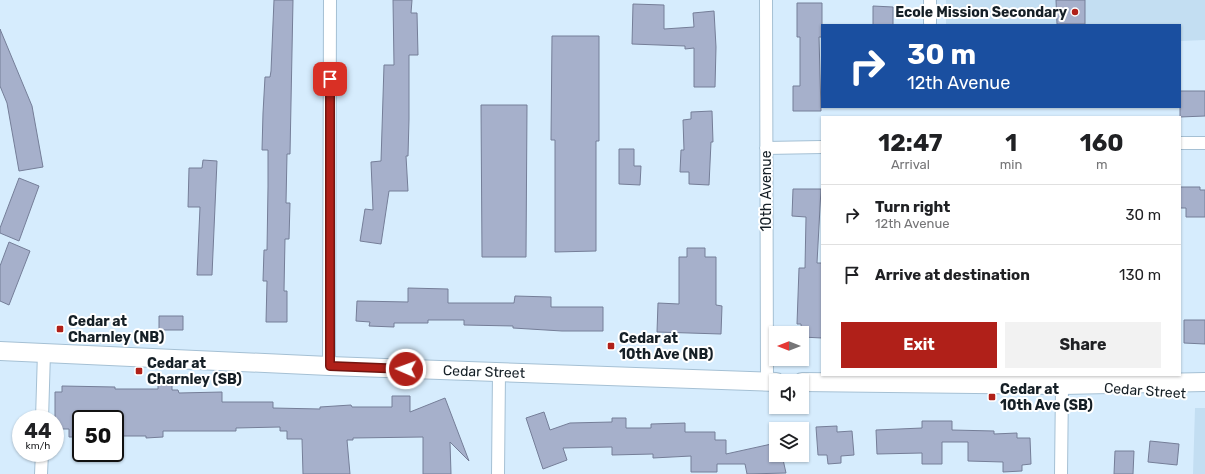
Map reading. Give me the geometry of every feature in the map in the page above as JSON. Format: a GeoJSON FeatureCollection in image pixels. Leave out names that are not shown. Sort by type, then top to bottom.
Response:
{"type":"FeatureCollection","features":[{"type":"Feature","properties":{"kind":"main road","name":"Cedar Street"},"geometry":{"type":"LineString","coordinates":[[0,351],[330,366],[769,382]]}},
{"type":"Feature","properties":{"kind":"main road","name":"Cedar Street"},"geometry":{"type":"LineString","coordinates":[[809,382],[1062,385],[1205,382]]}},
{"type":"Feature","properties":{"kind":"main road","name":"Cedar Street"},"geometry":{"type":"LineString","coordinates":[[1062,385],[1205,395]]}},
{"type":"Feature","properties":{"kind":"street"},"geometry":{"type":"LineString","coordinates":[[330,0],[330,366]]}},
{"type":"Feature","properties":{"kind":"street","name":"10th Avenue"},"geometry":{"type":"LineString","coordinates":[[766,0],[766,148],[772,374]]}},
{"type":"Feature","properties":{"kind":"street"},"geometry":{"type":"LineString","coordinates":[[930,0],[930,23]]}},
{"type":"Feature","properties":{"kind":"street"},"geometry":{"type":"LineString","coordinates":[[1181,143],[1205,143]]}},
{"type":"Feature","properties":{"kind":"street"},"geometry":{"type":"LineString","coordinates":[[766,148],[821,147]]}},
{"type":"Feature","properties":{"kind":"street"},"geometry":{"type":"LineString","coordinates":[[42,410],[44,352]]}},
{"type":"Feature","properties":{"kind":"street"},"geometry":{"type":"LineString","coordinates":[[498,474],[499,372]]}},
{"type":"Feature","properties":{"kind":"street"},"geometry":{"type":"LineString","coordinates":[[1061,474],[1062,385]]}},
{"type":"Feature","properties":{"kind":"street"},"geometry":{"type":"LineString","coordinates":[[41,474],[42,462]]}},
{"type":"Feature","properties":{"kind":"shaded area","name":"Ecole Mission Secondary"},"geometry":{"type":"Polygon","coordinates":[[[946,0],[1205,0],[1205,40],[1181,41],[1181,24],[946,24],[946,0]]]}},
{"type":"Feature","properties":{"kind":"shaded area"},"geometry":{"type":"Polygon","coordinates":[[[1195,408],[1205,408],[1205,474],[1193,474],[1195,408]]]}},
{"type":"Feature","properties":{"kind":"building"},"geometry":{"type":"Polygon","coordinates":[[[274,0],[293,0],[290,154],[287,154],[286,203],[290,203],[289,239],[285,239],[284,291],[287,291],[287,322],[266,322],[267,281],[263,281],[264,250],[267,250],[268,150],[262,150],[263,113],[265,77],[270,77],[271,71],[274,0]]]}},
{"type":"Feature","properties":{"kind":"building"},"geometry":{"type":"Polygon","coordinates":[[[393,0],[412,0],[411,13],[417,13],[418,55],[409,55],[408,156],[406,156],[408,191],[389,191],[381,244],[360,241],[365,209],[373,210],[371,162],[381,161],[384,65],[394,65],[393,0]]]}},
{"type":"Feature","properties":{"kind":"building"},"geometry":{"type":"Polygon","coordinates":[[[1056,0],[1085,0],[1085,24],[1057,24],[1056,0]]]}},
{"type":"Feature","properties":{"kind":"building"},"geometry":{"type":"Polygon","coordinates":[[[797,3],[822,3],[821,37],[819,37],[821,111],[793,111],[793,86],[800,86],[800,37],[797,37],[797,3]]]}},
{"type":"Feature","properties":{"kind":"building"},"geometry":{"type":"Polygon","coordinates":[[[633,4],[664,5],[664,29],[694,27],[693,13],[714,11],[716,47],[715,87],[694,87],[694,48],[685,49],[685,46],[632,44],[633,4]]]}},
{"type":"Feature","properties":{"kind":"building"},"geometry":{"type":"Polygon","coordinates":[[[873,6],[893,7],[893,24],[873,24],[873,6]]]}},
{"type":"Feature","properties":{"kind":"building"},"geometry":{"type":"Polygon","coordinates":[[[0,29],[32,106],[43,167],[19,171],[7,103],[0,86],[0,29]]]}},
{"type":"Feature","properties":{"kind":"building"},"geometry":{"type":"Polygon","coordinates":[[[552,36],[599,36],[599,141],[596,141],[596,251],[555,252],[555,140],[551,140],[552,36]]]}},
{"type":"Feature","properties":{"kind":"building"},"geometry":{"type":"Polygon","coordinates":[[[1181,91],[1205,91],[1205,116],[1180,116],[1181,91]]]}},
{"type":"Feature","properties":{"kind":"building"},"geometry":{"type":"Polygon","coordinates":[[[481,105],[527,105],[526,257],[482,257],[481,105]]]}},
{"type":"Feature","properties":{"kind":"building"},"geometry":{"type":"Polygon","coordinates":[[[712,111],[713,142],[711,142],[709,185],[689,184],[689,172],[680,172],[681,150],[684,150],[683,120],[691,119],[691,112],[712,111]]]}},
{"type":"Feature","properties":{"kind":"building"},"geometry":{"type":"Polygon","coordinates":[[[619,149],[634,149],[634,166],[641,166],[640,185],[619,184],[619,149]]]}},
{"type":"Feature","properties":{"kind":"building"},"geometry":{"type":"Polygon","coordinates":[[[203,160],[217,161],[212,275],[197,275],[200,207],[188,207],[189,168],[202,168],[203,160]]]}},
{"type":"Feature","properties":{"kind":"building"},"geometry":{"type":"Polygon","coordinates":[[[19,178],[39,186],[19,241],[0,233],[0,228],[19,178]]]}},
{"type":"Feature","properties":{"kind":"building"},"geometry":{"type":"Polygon","coordinates":[[[1181,187],[1200,187],[1200,190],[1205,190],[1205,217],[1186,217],[1186,208],[1181,208],[1181,187]]]}},
{"type":"Feature","properties":{"kind":"building"},"geometry":{"type":"Polygon","coordinates":[[[793,189],[821,189],[817,263],[821,263],[821,338],[809,337],[809,326],[801,326],[801,324],[797,324],[799,268],[805,268],[806,217],[792,216],[793,189]]]}},
{"type":"Feature","properties":{"kind":"building"},"geometry":{"type":"Polygon","coordinates":[[[9,242],[30,251],[9,305],[0,301],[0,266],[9,242]]]}},
{"type":"Feature","properties":{"kind":"building"},"geometry":{"type":"Polygon","coordinates":[[[687,248],[705,248],[705,257],[716,257],[716,305],[722,306],[721,334],[657,332],[658,303],[679,304],[679,257],[687,257],[687,248]]]}},
{"type":"Feature","properties":{"kind":"building"},"geometry":{"type":"Polygon","coordinates":[[[408,288],[448,289],[448,303],[514,303],[515,296],[551,297],[551,307],[603,307],[603,331],[562,331],[513,328],[513,326],[464,325],[464,320],[428,320],[428,323],[394,323],[394,327],[369,326],[370,322],[356,321],[357,301],[408,302],[408,288]]]}},
{"type":"Feature","properties":{"kind":"building"},"geometry":{"type":"Polygon","coordinates":[[[159,316],[183,316],[183,330],[159,330],[159,316]]]}},
{"type":"Feature","properties":{"kind":"building"},"geometry":{"type":"Polygon","coordinates":[[[1184,320],[1205,320],[1205,344],[1184,343],[1184,320]]]}},
{"type":"Feature","properties":{"kind":"building"},"geometry":{"type":"Polygon","coordinates":[[[158,385],[172,385],[172,390],[178,390],[179,393],[222,392],[222,402],[273,402],[273,408],[320,409],[320,407],[351,405],[352,407],[392,407],[392,396],[410,396],[410,412],[445,398],[469,461],[450,442],[451,474],[423,474],[423,437],[353,438],[353,440],[347,440],[350,474],[303,474],[302,439],[287,439],[287,431],[280,431],[280,427],[236,428],[236,431],[163,431],[163,437],[146,438],[146,436],[124,436],[124,410],[72,410],[72,437],[69,437],[69,429],[64,429],[64,410],[55,410],[55,392],[62,392],[62,386],[115,387],[115,389],[158,389],[158,385]]]}},
{"type":"Feature","properties":{"kind":"building"},"geometry":{"type":"Polygon","coordinates":[[[544,412],[550,430],[570,423],[612,422],[612,418],[626,418],[626,428],[651,428],[651,424],[685,423],[685,432],[715,432],[715,440],[726,440],[726,454],[769,445],[769,462],[784,462],[786,473],[747,474],[745,464],[717,464],[717,472],[691,472],[691,456],[653,458],[653,454],[612,455],[612,447],[563,448],[567,460],[543,469],[526,418],[544,412]]]}},
{"type":"Feature","properties":{"kind":"building"},"geometry":{"type":"Polygon","coordinates":[[[922,421],[952,421],[952,430],[994,431],[994,434],[1017,433],[1017,438],[1030,438],[1031,464],[1022,465],[1022,471],[1003,472],[1003,462],[968,461],[968,442],[942,442],[942,464],[922,464],[922,453],[877,454],[876,430],[922,428],[922,421]]]}},
{"type":"Feature","properties":{"kind":"building"},"geometry":{"type":"Polygon","coordinates":[[[837,426],[837,432],[852,431],[854,455],[841,456],[841,463],[828,464],[827,455],[818,455],[816,427],[837,426]]]}},
{"type":"Feature","properties":{"kind":"building"},"geometry":{"type":"Polygon","coordinates":[[[1150,441],[1179,444],[1177,465],[1148,462],[1150,441]]]}},
{"type":"Feature","properties":{"kind":"building"},"geometry":{"type":"Polygon","coordinates":[[[1115,451],[1134,451],[1133,474],[1114,474],[1115,451]]]}},
{"type":"Feature","properties":{"kind":"place","name":"Ecole Mission Secondary"},"geometry":{"type":"Point","coordinates":[1075,12]}},
{"type":"Feature","properties":{"kind":"place","name":"Cedar at Charnley (NB)"},"geometry":{"type":"Point","coordinates":[60,329]}},
{"type":"Feature","properties":{"kind":"place","name":"Cedar at 10th Ave (NB)"},"geometry":{"type":"Point","coordinates":[611,346]}},
{"type":"Feature","properties":{"kind":"place","name":"Cedar at Charnley (SB)"},"geometry":{"type":"Point","coordinates":[139,371]}},
{"type":"Feature","properties":{"kind":"place","name":"Cedar at 10th Ave (SB)"},"geometry":{"type":"Point","coordinates":[992,397]}},
{"type":"Feature","properties":{"kind":"route"},"geometry":{"type":"LineString","coordinates":[[330,79],[330,366],[406,369]]}}]}
